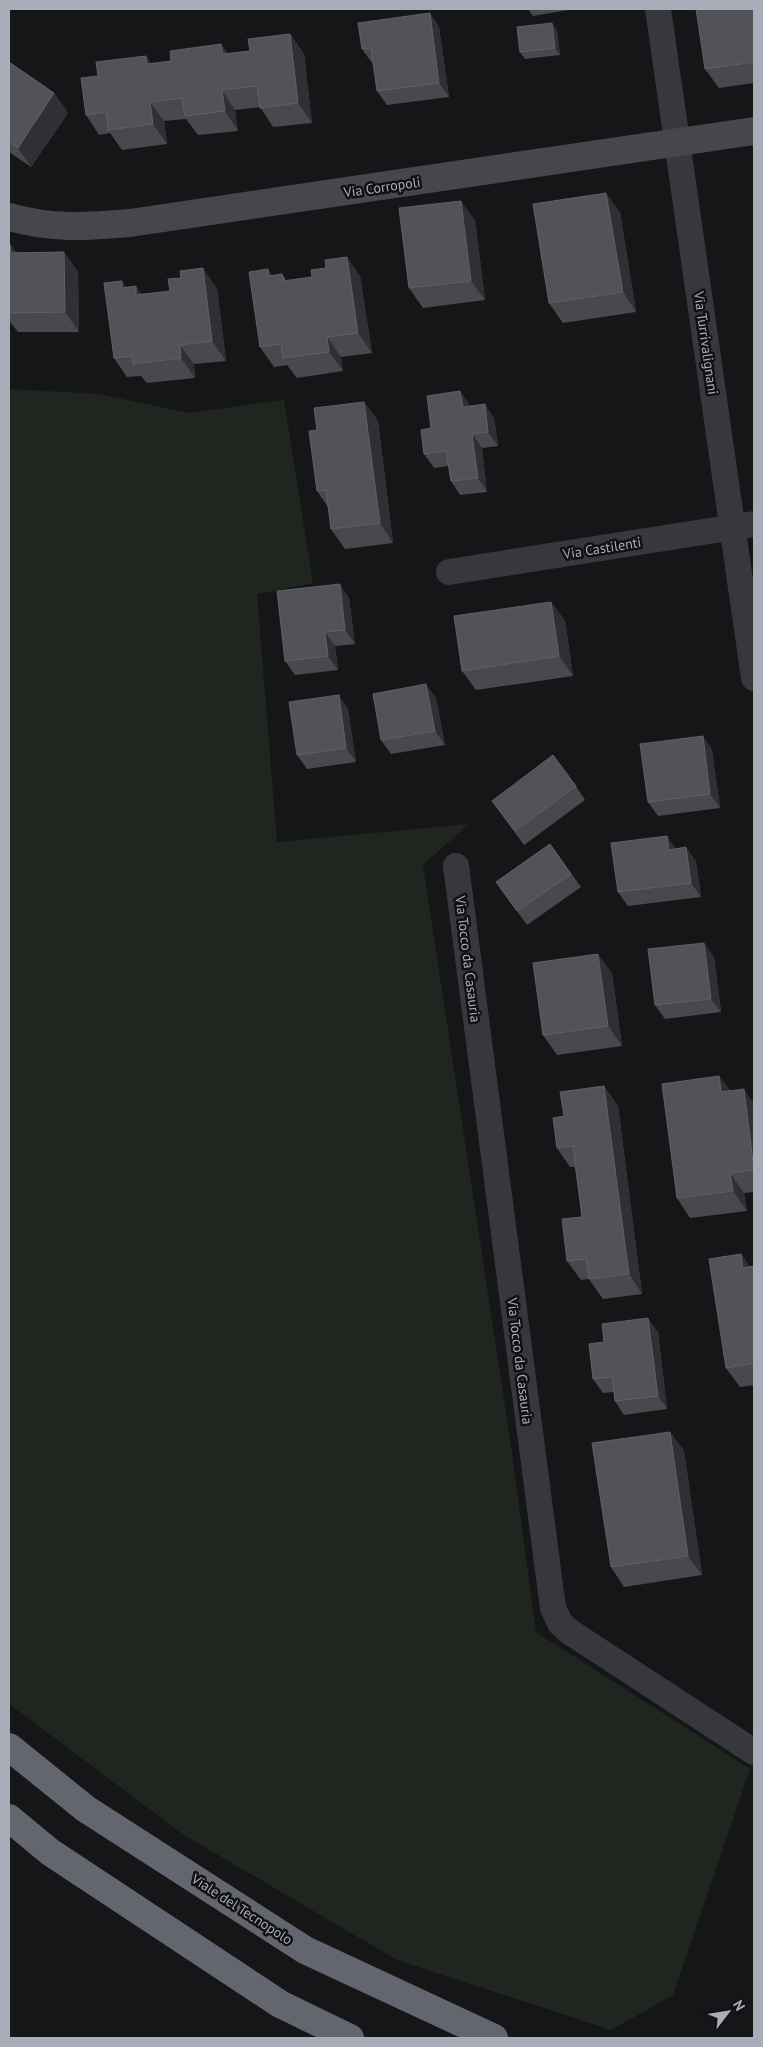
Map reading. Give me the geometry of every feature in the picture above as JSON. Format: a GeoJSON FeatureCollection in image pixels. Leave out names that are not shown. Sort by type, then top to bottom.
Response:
{"type":"FeatureCollection","features":[{"type":"Feature","properties":{"kind":"highway","name":"Viale del Tecnopolo"},"geometry":{"type":"LineString","coordinates":[[9,1747],[86,1809],[304,1950],[494,2038]]}},
{"type":"Feature","properties":{"kind":"highway"},"geometry":{"type":"LineString","coordinates":[[9,1818],[50,1852],[280,2004],[350,2038]]}},
{"type":"Feature","properties":{"kind":"street","name":"Via Turrivalignani"},"geometry":{"type":"LineString","coordinates":[[658,9],[678,144],[743,525],[754,678]]}},
{"type":"Feature","properties":{"kind":"street","name":"Via Corropoli"},"geometry":{"type":"LineString","coordinates":[[9,217],[33,224],[79,228],[130,223],[754,132]]}},
{"type":"Feature","properties":{"kind":"street","name":"Via Castilenti"},"geometry":{"type":"LineString","coordinates":[[449,572],[743,525]]}},
{"type":"Feature","properties":{"kind":"street","name":"Via Tocco da Casauria"},"geometry":{"type":"LineString","coordinates":[[456,866],[553,1608],[560,1623],[570,1632],[754,1752]]}},
{"type":"Feature","properties":{"kind":"shaded area"},"geometry":{"type":"Polygon","coordinates":[[[9,389],[99,394],[188,413],[284,400],[313,583],[257,594],[277,842],[469,824],[423,865],[510,1439],[536,1632],[750,1769],[673,1995],[611,2030],[397,1960],[184,1835],[9,1704],[9,389]]]}},
{"type":"Feature","properties":{"kind":"building"},"geometry":{"type":"Polygon","coordinates":[[[696,9],[754,9],[754,62],[705,69],[696,9]]]}},
{"type":"Feature","properties":{"kind":"building"},"geometry":{"type":"Polygon","coordinates":[[[430,13],[439,83],[377,91],[371,48],[362,49],[358,23],[430,13]]]}},
{"type":"Feature","properties":{"kind":"building"},"geometry":{"type":"Polygon","coordinates":[[[552,23],[555,48],[520,52],[517,27],[552,23]]]}},
{"type":"Feature","properties":{"kind":"building"},"geometry":{"type":"Polygon","coordinates":[[[290,34],[298,103],[260,108],[257,86],[222,90],[225,111],[185,116],[182,98],[150,102],[153,124],[108,130],[106,112],[86,115],[81,78],[98,76],[96,62],[146,56],[147,64],[171,61],[170,51],[221,44],[223,54],[250,51],[248,39],[290,34]]]}},
{"type":"Feature","properties":{"kind":"building"},"geometry":{"type":"Polygon","coordinates":[[[9,62],[54,93],[18,148],[9,141],[9,62]]]}},
{"type":"Feature","properties":{"kind":"building"},"geometry":{"type":"Polygon","coordinates":[[[606,193],[623,292],[549,303],[533,204],[606,193]]]}},
{"type":"Feature","properties":{"kind":"building"},"geometry":{"type":"Polygon","coordinates":[[[461,201],[471,281],[409,288],[399,208],[461,201]]]}},
{"type":"Feature","properties":{"kind":"building"},"geometry":{"type":"Polygon","coordinates":[[[9,244],[11,253],[64,252],[65,312],[9,313],[9,244]]]}},
{"type":"Feature","properties":{"kind":"building"},"geometry":{"type":"Polygon","coordinates":[[[347,257],[358,333],[327,337],[329,352],[283,358],[281,344],[260,347],[249,272],[268,269],[269,276],[282,274],[284,281],[312,277],[311,270],[326,268],[325,260],[347,257]]]}},
{"type":"Feature","properties":{"kind":"building"},"geometry":{"type":"Polygon","coordinates":[[[203,268],[212,341],[180,345],[181,358],[133,364],[132,356],[114,358],[104,283],[122,281],[122,288],[136,286],[136,295],[170,291],[168,279],[181,278],[180,271],[203,268]]]}},
{"type":"Feature","properties":{"kind":"building"},"geometry":{"type":"Polygon","coordinates":[[[460,391],[463,407],[485,404],[488,432],[472,434],[478,478],[451,481],[446,451],[424,454],[421,430],[431,428],[427,396],[460,391]]]}},
{"type":"Feature","properties":{"kind":"building"},"geometry":{"type":"Polygon","coordinates":[[[364,402],[380,523],[331,529],[326,490],[317,491],[309,431],[317,430],[314,408],[364,402]]]}},
{"type":"Feature","properties":{"kind":"building"},"geometry":{"type":"Polygon","coordinates":[[[340,584],[345,630],[325,632],[328,656],[285,661],[277,591],[340,584]]]}},
{"type":"Feature","properties":{"kind":"building"},"geometry":{"type":"Polygon","coordinates":[[[551,602],[559,656],[462,671],[454,616],[551,602]]]}},
{"type":"Feature","properties":{"kind":"building"},"geometry":{"type":"Polygon","coordinates":[[[426,684],[435,731],[381,740],[373,694],[426,684]]]}},
{"type":"Feature","properties":{"kind":"building"},"geometry":{"type":"Polygon","coordinates":[[[339,695],[346,748],[297,755],[289,702],[339,695]]]}},
{"type":"Feature","properties":{"kind":"building"},"geometry":{"type":"Polygon","coordinates":[[[703,736],[710,794],[648,802],[640,744],[703,736]]]}},
{"type":"Feature","properties":{"kind":"building"},"geometry":{"type":"Polygon","coordinates":[[[553,755],[576,786],[515,831],[492,801],[553,755]]]}},
{"type":"Feature","properties":{"kind":"building"},"geometry":{"type":"Polygon","coordinates":[[[667,836],[669,850],[686,847],[691,883],[618,892],[611,843],[667,836]]]}},
{"type":"Feature","properties":{"kind":"building"},"geometry":{"type":"Polygon","coordinates":[[[550,844],[571,874],[517,911],[496,882],[550,844]]]}},
{"type":"Feature","properties":{"kind":"building"},"geometry":{"type":"Polygon","coordinates":[[[704,943],[711,999],[655,1005],[648,949],[704,943]]]}},
{"type":"Feature","properties":{"kind":"building"},"geometry":{"type":"Polygon","coordinates":[[[598,954],[608,1026],[543,1035],[533,963],[598,954]]]}},
{"type":"Feature","properties":{"kind":"building"},"geometry":{"type":"Polygon","coordinates":[[[719,1076],[721,1092],[744,1089],[754,1170],[730,1173],[733,1191],[677,1198],[662,1084],[719,1076]]]}},
{"type":"Feature","properties":{"kind":"building"},"geometry":{"type":"Polygon","coordinates":[[[604,1086],[629,1274],[589,1279],[586,1259],[567,1261],[562,1219],[582,1217],[573,1146],[557,1148],[553,1118],[564,1116],[560,1092],[604,1086]]]}},
{"type":"Feature","properties":{"kind":"building"},"geometry":{"type":"Polygon","coordinates":[[[741,1254],[743,1268],[754,1266],[754,1363],[726,1368],[709,1259],[741,1254]]]}},
{"type":"Feature","properties":{"kind":"building"},"geometry":{"type":"Polygon","coordinates":[[[648,1318],[658,1396],[615,1401],[612,1377],[593,1379],[589,1344],[604,1342],[602,1324],[648,1318]]]}},
{"type":"Feature","properties":{"kind":"building"},"geometry":{"type":"Polygon","coordinates":[[[670,1432],[688,1556],[611,1567],[592,1443],[670,1432]]]}}]}
